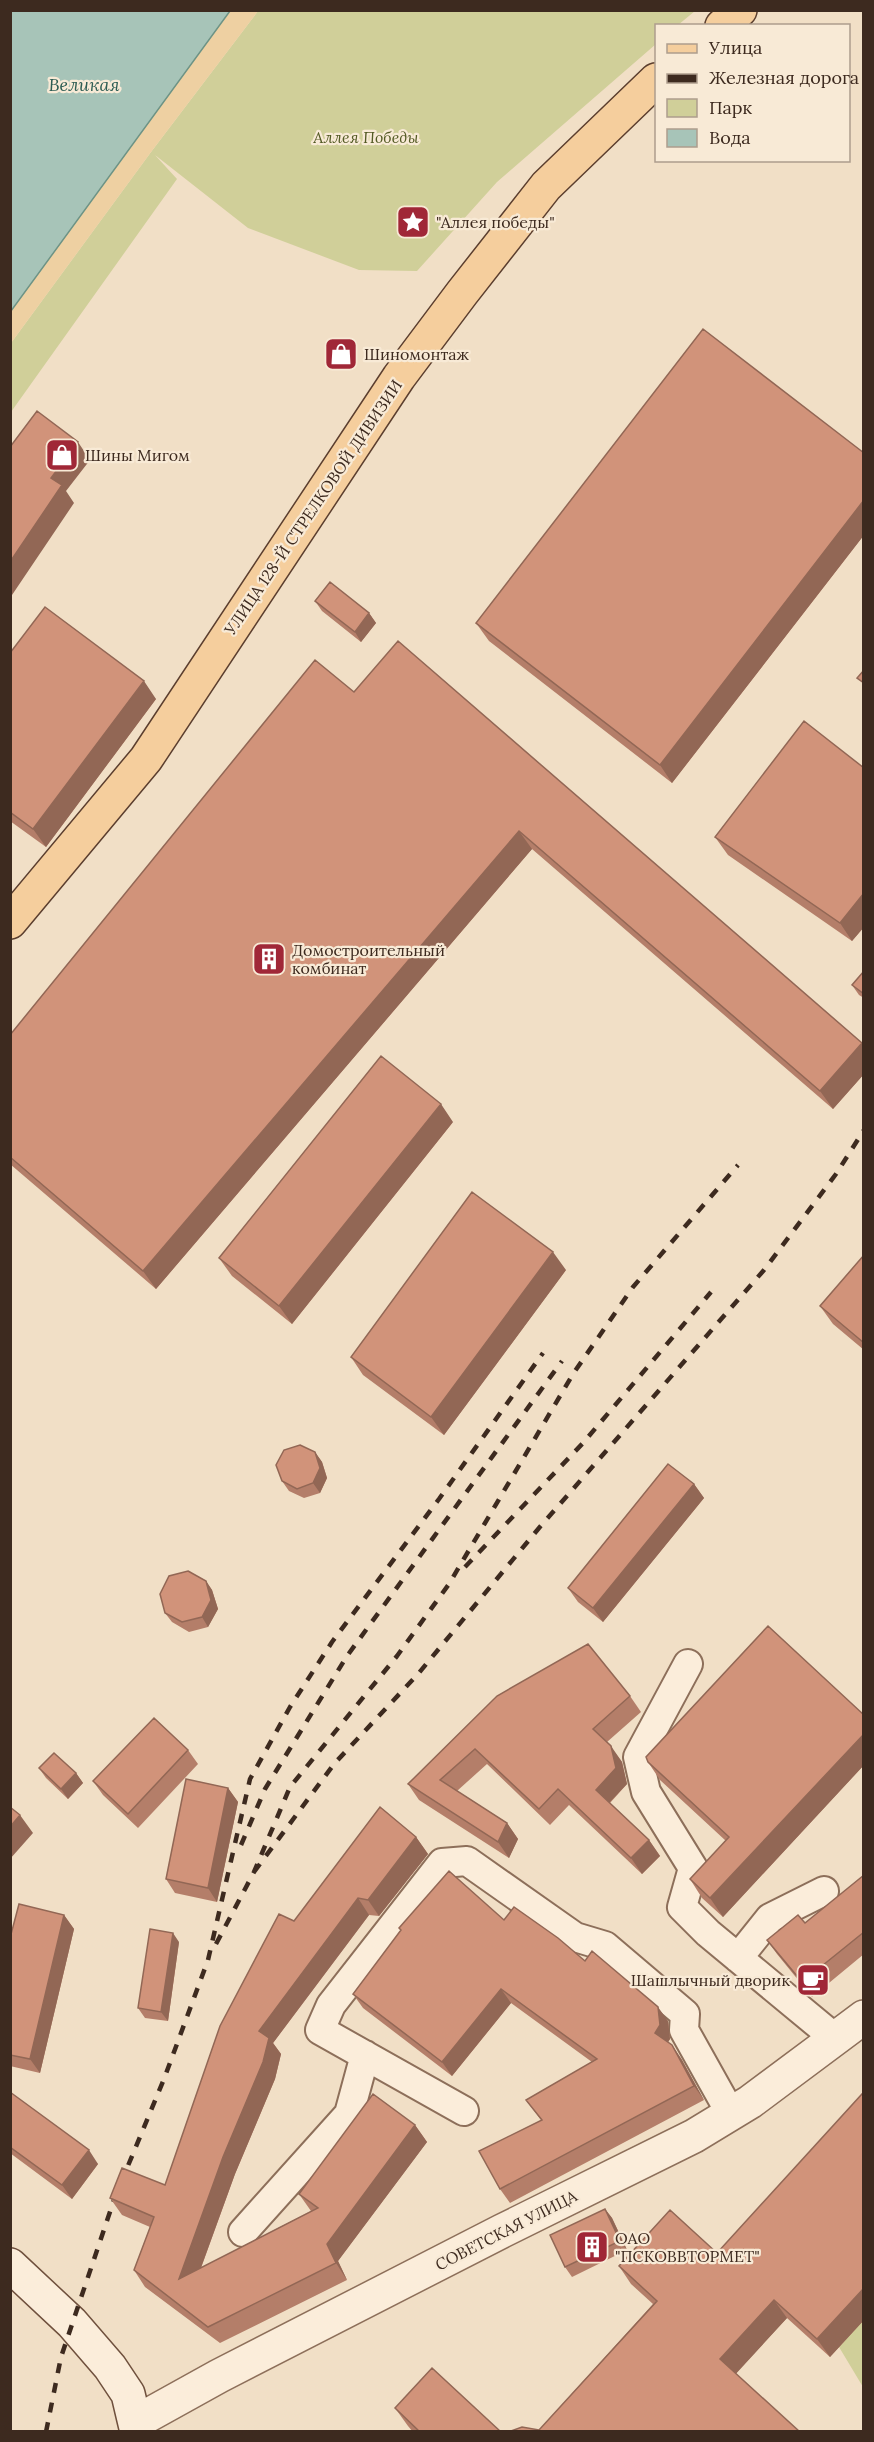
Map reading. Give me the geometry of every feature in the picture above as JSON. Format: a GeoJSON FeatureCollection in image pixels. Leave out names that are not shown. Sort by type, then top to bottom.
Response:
{"type":"FeatureCollection","features":[{"type":"Feature","properties":{"kind":"main road"},"geometry":{"type":"LineString","coordinates":[[724,24],[740,10]]}},
{"type":"Feature","properties":{"kind":"main road","name":"УЛИЦА 128-Й СТРЕЛКОВОЙ ДИВИЗИИ"},"geometry":{"type":"LineString","coordinates":[[10,922],[146,759],[399,377],[462,293],[546,186],[655,82]]}},
{"type":"Feature","properties":{"kind":"street"},"geometry":{"type":"LineString","coordinates":[[688,1664],[638,1757],[646,1792],[693,1868],[682,1907],[738,1958],[836,2039]]}},
{"type":"Feature","properties":{"kind":"street"},"geometry":{"type":"LineString","coordinates":[[464,2110],[320,2030],[331,2005],[442,1863],[467,1861],[575,1937],[605,1946],[685,2014],[684,2030],[731,2114]]}},
{"type":"Feature","properties":{"kind":"street"},"geometry":{"type":"LineString","coordinates":[[738,1958],[770,1918],[824,1891]]}},
{"type":"Feature","properties":{"kind":"street","name":"СОВЕТСКАЯ УЛИЦА"},"geometry":{"type":"LineString","coordinates":[[136,2427],[219,2376],[694,2136],[750,2102],[864,2017]]}},
{"type":"Feature","properties":{"kind":"street"},"geometry":{"type":"LineString","coordinates":[[243,2232],[349,2114],[365,2055]]}},
{"type":"Feature","properties":{"kind":"street"},"geometry":{"type":"LineString","coordinates":[[10,2265],[72,2323],[98,2351],[128,2394],[136,2427]]}},
{"type":"Feature","properties":{"kind":"green space","name":"Аллея Победы"},"geometry":{"type":"Polygon","coordinates":[[[258,11],[695,11],[679,24],[655,24],[655,45],[497,182],[417,271],[359,270],[248,228],[155,155],[177,179],[11,412],[11,343],[258,11]]]}},
{"type":"Feature","properties":{"kind":"green space"},"geometry":{"type":"Polygon","coordinates":[[[863,2320],[863,2387],[839,2347],[863,2320]]]}},
{"type":"Feature","properties":{"kind":"sand"},"geometry":{"type":"Polygon","coordinates":[[[230,11],[258,11],[11,343],[11,311],[230,11]]]}},
{"type":"Feature","properties":{"kind":"water","name":"Великая"},"geometry":{"type":"Polygon","coordinates":[[[10,11],[230,11],[11,311],[10,11]]]}},
{"type":"Feature","properties":{"kind":"building"},"geometry":{"type":"Polygon","coordinates":[[[703,329],[864,453],[864,500],[660,765],[476,623],[703,329]]]}},
{"type":"Feature","properties":{"kind":"building"},"geometry":{"type":"Polygon","coordinates":[[[37,411],[78,442],[51,478],[62,485],[10,562],[10,447],[37,411]]]}},
{"type":"Feature","properties":{"kind":"building"},"geometry":{"type":"Polygon","coordinates":[[[330,582],[369,613],[355,632],[315,601],[330,582]]]}},
{"type":"Feature","properties":{"kind":"building"},"geometry":{"type":"Polygon","coordinates":[[[45,607],[144,681],[33,829],[10,812],[10,653],[45,607]]]}},
{"type":"Feature","properties":{"kind":"building","name":"Домостроительный комбинат"},"geometry":{"type":"Polygon","coordinates":[[[398,641],[862,1043],[820,1091],[519,831],[143,1271],[10,1157],[10,1035],[315,660],[354,692],[398,641]]]}},
{"type":"Feature","properties":{"kind":"building"},"geometry":{"type":"Polygon","coordinates":[[[864,670],[864,683],[857,678],[864,670]]]}},
{"type":"Feature","properties":{"kind":"building"},"geometry":{"type":"Polygon","coordinates":[[[804,721],[864,768],[864,893],[840,923],[715,837],[804,721]]]}},
{"type":"Feature","properties":{"kind":"building"},"geometry":{"type":"Polygon","coordinates":[[[864,971],[864,994],[852,985],[864,971]]]}},
{"type":"Feature","properties":{"kind":"building"},"geometry":{"type":"Polygon","coordinates":[[[381,1056],[441,1104],[279,1306],[219,1258],[381,1056]]]}},
{"type":"Feature","properties":{"kind":"building"},"geometry":{"type":"Polygon","coordinates":[[[472,1192],[553,1252],[431,1417],[351,1357],[472,1192]]]}},
{"type":"Feature","properties":{"kind":"building"},"geometry":{"type":"Polygon","coordinates":[[[864,1255],[864,1343],[820,1306],[864,1255]]]}},
{"type":"Feature","properties":{"kind":"building"},"geometry":{"type":"Polygon","coordinates":[[[300,1445],[315,1452],[320,1468],[313,1483],[297,1489],[282,1481],[276,1465],[284,1450],[300,1445]]]}},
{"type":"Feature","properties":{"kind":"building"},"geometry":{"type":"Polygon","coordinates":[[[668,1464],[694,1484],[593,1608],[568,1588],[668,1464]]]}},
{"type":"Feature","properties":{"kind":"building"},"geometry":{"type":"Polygon","coordinates":[[[188,1571],[206,1581],[211,1600],[202,1617],[182,1622],[165,1613],[160,1594],[169,1576],[188,1571]]]}},
{"type":"Feature","properties":{"kind":"building"},"geometry":{"type":"Polygon","coordinates":[[[768,1626],[864,1715],[864,1734],[710,1898],[690,1879],[729,1837],[648,1762],[646,1757],[768,1626]]]}},
{"type":"Feature","properties":{"kind":"building"},"geometry":{"type":"Polygon","coordinates":[[[588,1644],[630,1696],[593,1729],[611,1746],[616,1768],[596,1790],[649,1840],[631,1858],[558,1789],[539,1809],[475,1749],[440,1780],[507,1823],[498,1842],[408,1784],[497,1696],[588,1644]]]}},
{"type":"Feature","properties":{"kind":"building"},"geometry":{"type":"Polygon","coordinates":[[[154,1718],[188,1750],[128,1814],[93,1781],[154,1718]]]}},
{"type":"Feature","properties":{"kind":"building"},"geometry":{"type":"Polygon","coordinates":[[[54,1753],[76,1773],[61,1789],[39,1768],[54,1753]]]}},
{"type":"Feature","properties":{"kind":"building"},"geometry":{"type":"Polygon","coordinates":[[[186,1779],[228,1788],[208,1888],[166,1879],[186,1779]]]}},
{"type":"Feature","properties":{"kind":"building"},"geometry":{"type":"Polygon","coordinates":[[[10,1807],[20,1815],[10,1827],[10,1807]]]}},
{"type":"Feature","properties":{"kind":"building"},"geometry":{"type":"Polygon","coordinates":[[[380,1807],[416,1837],[368,1900],[358,1898],[259,2031],[269,2038],[263,2062],[223,2157],[179,2279],[318,2208],[299,2194],[373,2094],[415,2125],[327,2244],[336,2263],[208,2327],[134,2270],[154,2217],[110,2198],[122,2168],[165,2185],[220,2026],[279,1914],[294,1921],[380,1807]]]}},
{"type":"Feature","properties":{"kind":"building"},"geometry":{"type":"Polygon","coordinates":[[[449,1871],[504,1920],[514,1907],[558,1938],[585,1961],[592,1951],[658,2007],[660,2025],[655,2033],[672,2045],[694,2086],[500,2189],[479,2151],[542,2120],[526,2100],[597,2059],[501,1989],[442,2062],[353,1994],[401,1930],[399,1928],[449,1871]]]}},
{"type":"Feature","properties":{"kind":"building"},"geometry":{"type":"Polygon","coordinates":[[[864,1875],[864,1932],[802,1982],[767,1940],[798,1915],[805,1923],[864,1875]]]}},
{"type":"Feature","properties":{"kind":"building"},"geometry":{"type":"Polygon","coordinates":[[[19,1904],[64,1915],[30,2059],[10,2055],[10,1938],[19,1904]]]}},
{"type":"Feature","properties":{"kind":"building"},"geometry":{"type":"Polygon","coordinates":[[[150,1929],[173,1933],[161,2012],[138,2008],[150,1929]]]}},
{"type":"Feature","properties":{"kind":"building"},"geometry":{"type":"Polygon","coordinates":[[[10,2092],[89,2150],[62,2185],[10,2147],[10,2092]]]}},
{"type":"Feature","properties":{"kind":"building"},"geometry":{"type":"Polygon","coordinates":[[[862,2094],[864,2095],[864,2288],[817,2339],[774,2300],[720,2359],[800,2432],[508,2432],[522,2427],[539,2430],[657,2301],[619,2266],[670,2210],[717,2253],[862,2094]]]}},
{"type":"Feature","properties":{"kind":"building","name":"ОАО \"ПСКОВВТОРМЕТ\""},"geometry":{"type":"Polygon","coordinates":[[[605,2209],[620,2241],[565,2267],[550,2235],[605,2209]]]}},
{"type":"Feature","properties":{"kind":"building"},"geometry":{"type":"Polygon","coordinates":[[[432,2368],[501,2432],[420,2432],[395,2408],[432,2368]]]}},
{"type":"Feature","properties":{"kind":"railway"},"geometry":{"type":"LineString","coordinates":[[254,1872],[334,1764],[418,1674],[539,1528],[764,1270],[836,1174],[864,1130]]}},
{"type":"Feature","properties":{"kind":"railway"},"geometry":{"type":"LineString","coordinates":[[216,1944],[254,1872],[290,1787],[397,1656],[449,1584],[573,1374],[633,1287],[738,1165]]}},
{"type":"Feature","properties":{"kind":"railway"},"geometry":{"type":"LineString","coordinates":[[465,1567],[583,1443],[711,1292]]}},
{"type":"Feature","properties":{"kind":"railway"},"geometry":{"type":"LineString","coordinates":[[46,2432],[61,2357],[115,2197],[164,2079],[208,1960],[250,1779],[290,1707],[332,1642],[439,1499],[543,1353]]}},
{"type":"Feature","properties":{"kind":"railway"},"geometry":{"type":"LineString","coordinates":[[241,1845],[265,1789],[347,1656],[562,1361]]}},
{"type":"Feature","properties":{"kind":"place","name":"\"Аллея победы\""},"geometry":{"type":"Point","coordinates":[413,222]}},
{"type":"Feature","properties":{"kind":"place","name":"Шиномонтаж"},"geometry":{"type":"Point","coordinates":[341,354]}},
{"type":"Feature","properties":{"kind":"place","name":"Шины Мигом"},"geometry":{"type":"Point","coordinates":[62,455]}},
{"type":"Feature","properties":{"kind":"place","name":"Домостроительный комбинат"},"geometry":{"type":"Point","coordinates":[269,959]}},
{"type":"Feature","properties":{"kind":"place","name":"Шашлычный дворик"},"geometry":{"type":"Point","coordinates":[813,1980]}},
{"type":"Feature","properties":{"kind":"place","name":"ОАО \"ПСКОВВТОРМЕТ\""},"geometry":{"type":"Point","coordinates":[592,2247]}}]}
